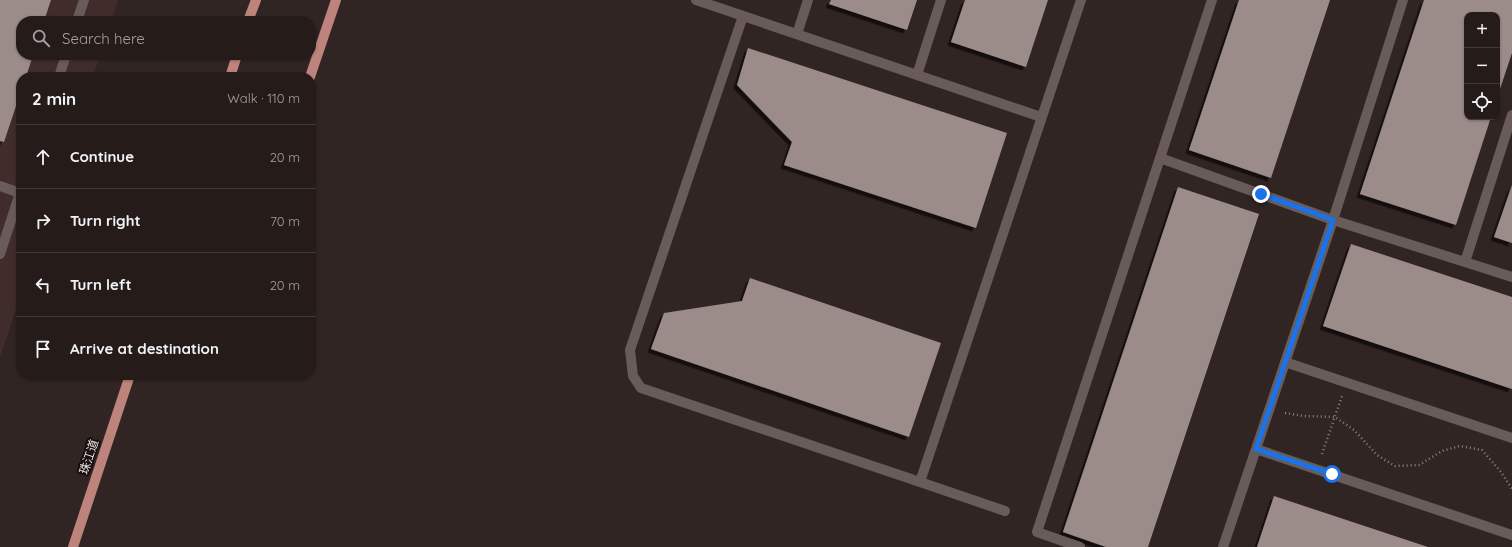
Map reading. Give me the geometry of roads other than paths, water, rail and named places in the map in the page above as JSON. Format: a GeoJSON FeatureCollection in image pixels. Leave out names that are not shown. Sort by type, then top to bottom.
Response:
{"type":"FeatureCollection","features":[{"type":"Feature","properties":{"kind":"main road"},"geometry":{"type":"LineString","coordinates":[[250,16],[256,0]]}},
{"type":"Feature","properties":{"kind":"main road"},"geometry":{"type":"LineString","coordinates":[[316,59],[336,0]]}},
{"type":"Feature","properties":{"kind":"main road"},"geometry":{"type":"LineString","coordinates":[[232,72],[235,60]]}},
{"type":"Feature","properties":{"kind":"main road"},"geometry":{"type":"LineString","coordinates":[[312,72],[316,60]]}},
{"type":"Feature","properties":{"kind":"main road","name":"珠江道"},"geometry":{"type":"LineString","coordinates":[[73,547],[128,380]]}},
{"type":"Feature","properties":{"kind":"lane"},"geometry":{"type":"LineString","coordinates":[[79,16],[84,0]]}},
{"type":"Feature","properties":{"kind":"lane"},"geometry":{"type":"LineString","coordinates":[[696,0],[1041,117]]}},
{"type":"Feature","properties":{"kind":"lane"},"geometry":{"type":"LineString","coordinates":[[797,34],[808,0]]}},
{"type":"Feature","properties":{"kind":"lane"},"geometry":{"type":"LineString","coordinates":[[916,75],[941,0]]}},
{"type":"Feature","properties":{"kind":"lane"},"geometry":{"type":"LineString","coordinates":[[920,482],[1081,0]]}},
{"type":"Feature","properties":{"kind":"lane"},"geometry":{"type":"LineString","coordinates":[[1080,547],[1037,532],[1212,0]]}},
{"type":"Feature","properties":{"kind":"lane"},"geometry":{"type":"LineString","coordinates":[[1223,547],[1333,220],[1403,0]]}},
{"type":"Feature","properties":{"kind":"lane"},"geometry":{"type":"LineString","coordinates":[[743,16],[630,350],[633,376],[641,388],[1005,512]]}},
{"type":"Feature","properties":{"kind":"lane"},"geometry":{"type":"LineString","coordinates":[[61,72],[64,60]]}},
{"type":"Feature","properties":{"kind":"lane"},"geometry":{"type":"LineString","coordinates":[[1465,262],[1512,114]]}},
{"type":"Feature","properties":{"kind":"lane"},"geometry":{"type":"LineString","coordinates":[[1160,158],[1333,220],[1512,277]]}},
{"type":"Feature","properties":{"kind":"lane"},"geometry":{"type":"LineString","coordinates":[[0,186],[16,190]]}},
{"type":"Feature","properties":{"kind":"lane"},"geometry":{"type":"LineString","coordinates":[[0,254],[16,206]]}},
{"type":"Feature","properties":{"kind":"lane"},"geometry":{"type":"LineString","coordinates":[[1285,362],[1512,438]]}},
{"type":"Feature","properties":{"kind":"lane"},"geometry":{"type":"LineString","coordinates":[[1256,449],[1512,534]]}}]}
